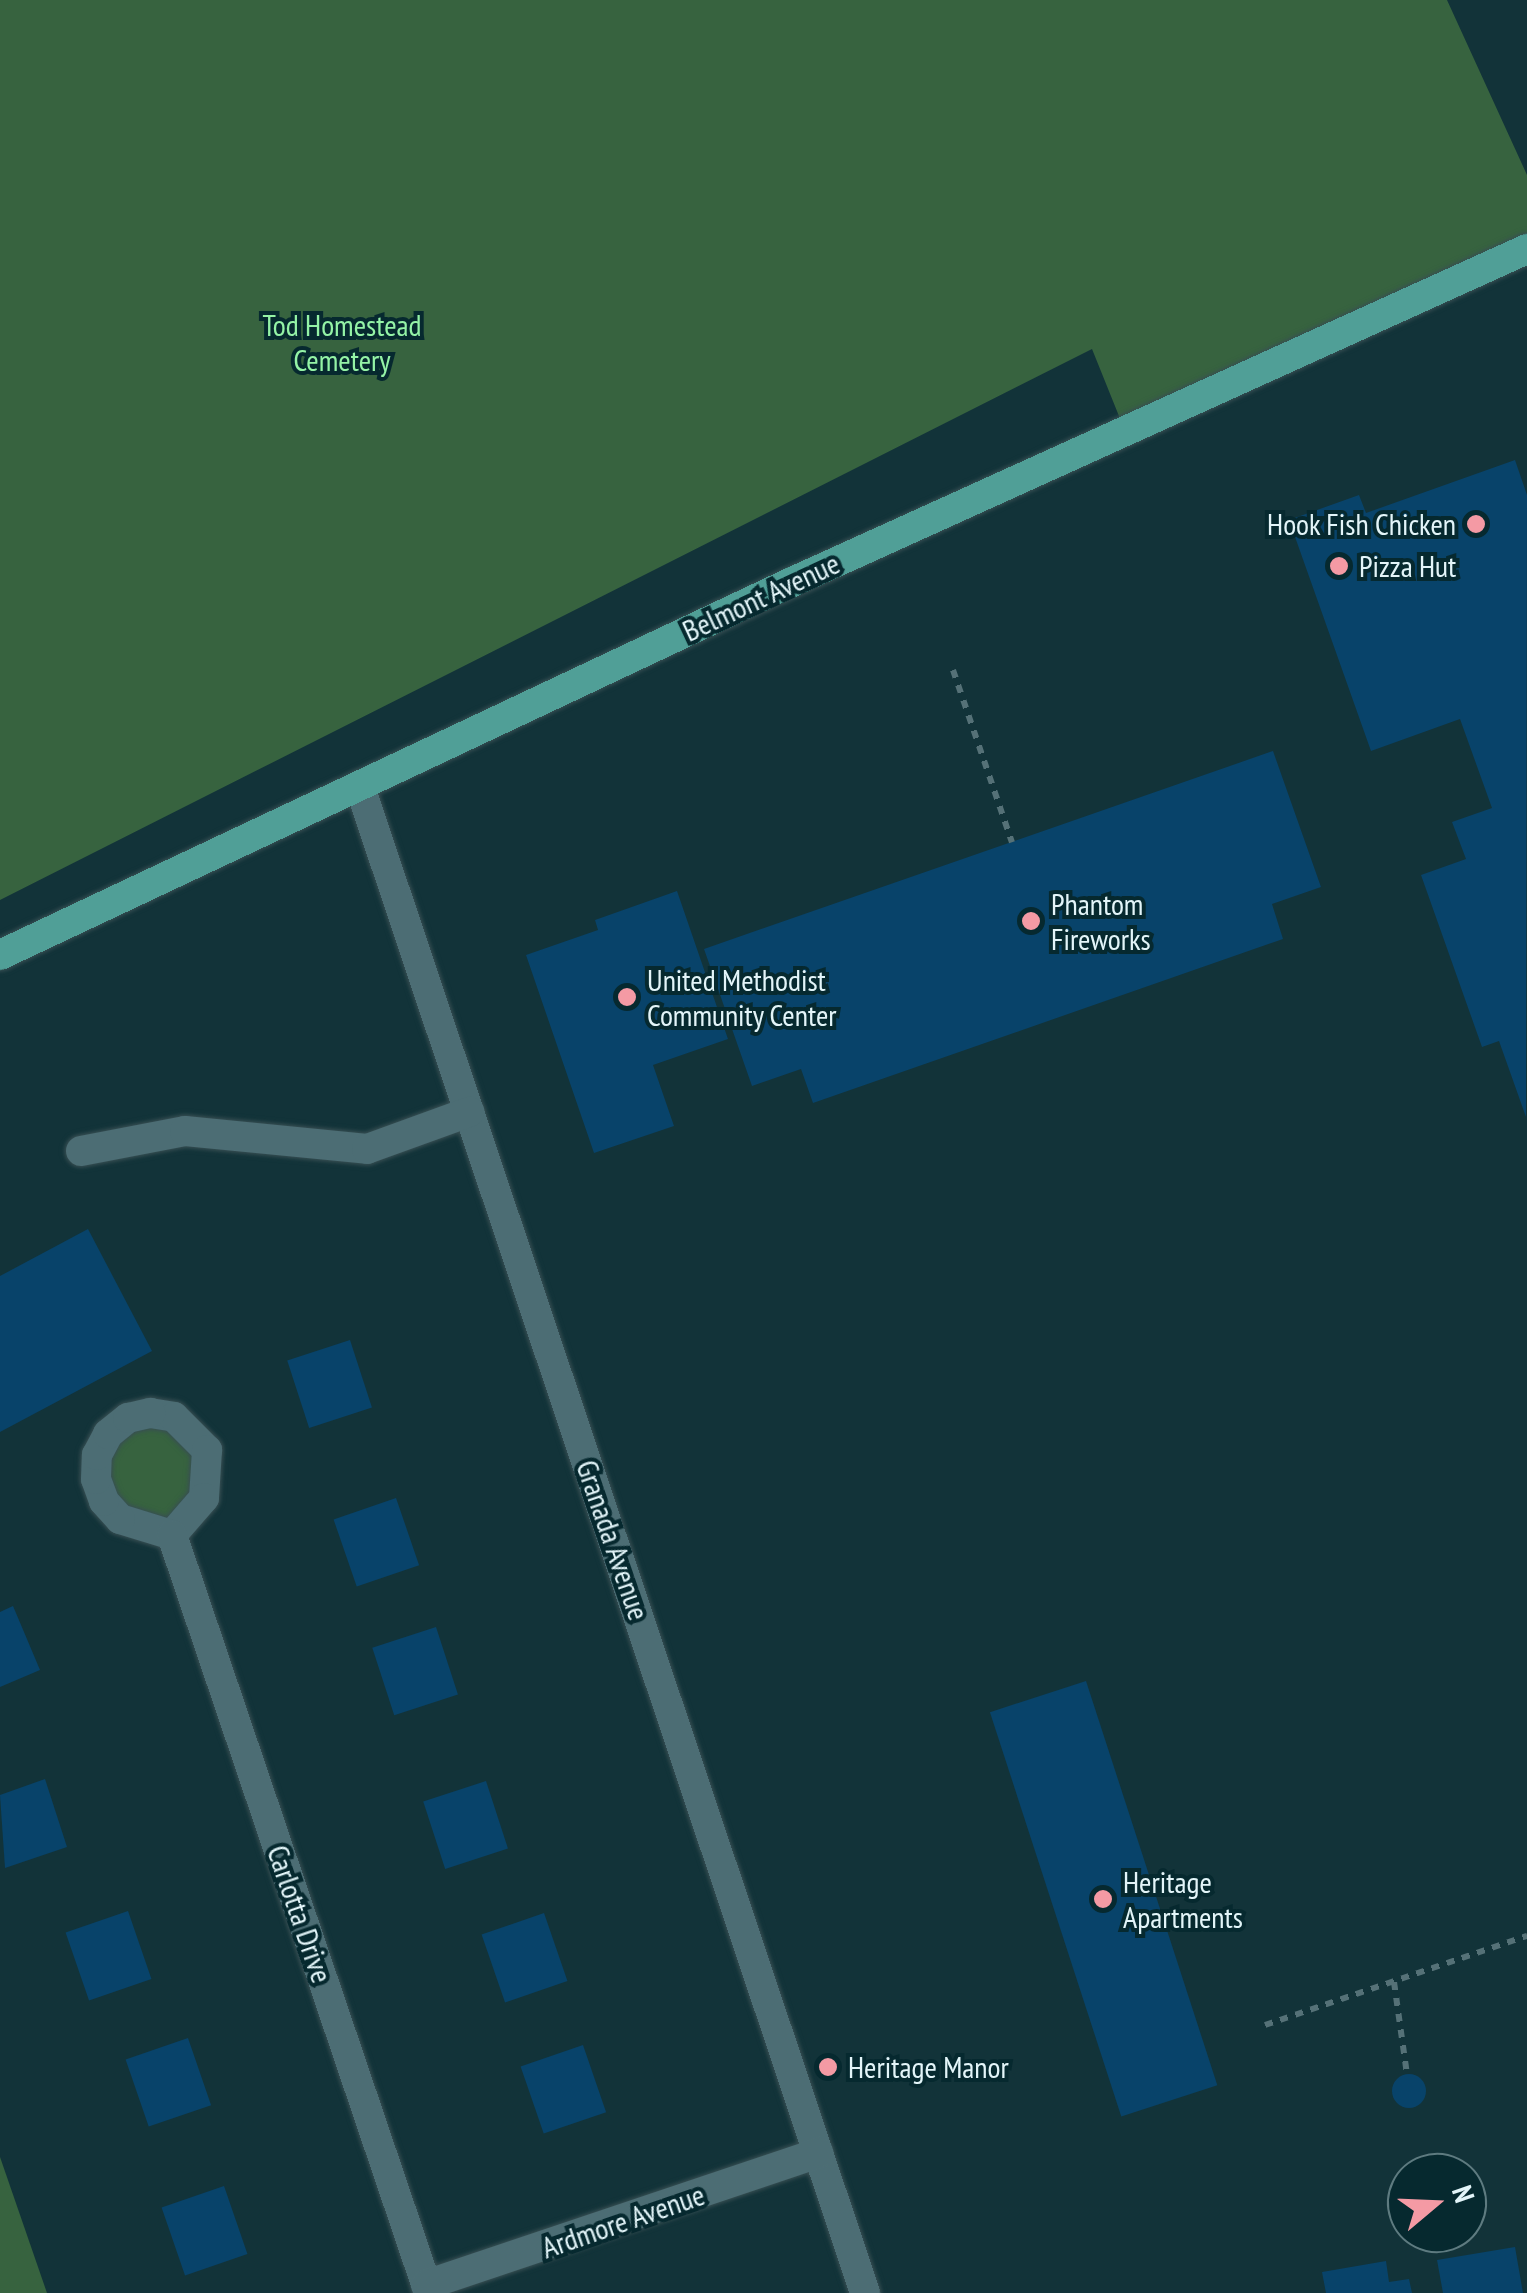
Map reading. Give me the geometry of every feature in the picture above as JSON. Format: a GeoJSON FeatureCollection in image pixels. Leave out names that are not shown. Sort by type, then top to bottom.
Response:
{"type":"FeatureCollection","features":[{"type":"Feature","properties":{"kind":"main road","name":"Belmont Avenue"},"geometry":{"type":"LineString","coordinates":[[0,955],[823,568],[1527,249]]}},
{"type":"Feature","properties":{"kind":"street","name":"Granada Avenue"},"geometry":{"type":"LineString","coordinates":[[360,786],[865,2293]]}},
{"type":"Feature","properties":{"kind":"street"},"geometry":{"type":"LineString","coordinates":[[81,1151],[184,1131],[367,1149],[469,1112]]}},
{"type":"Feature","properties":{"kind":"street","name":"Carlotta Drive"},"geometry":{"type":"LineString","coordinates":[[172,1535],[427,2289]]}},
{"type":"Feature","properties":{"kind":"street","name":"Ardmore Avenue"},"geometry":{"type":"LineString","coordinates":[[427,2289],[818,2153]]}},
{"type":"Feature","properties":{"kind":"path"},"geometry":{"type":"LineString","coordinates":[[953,670],[1012,842]]}},
{"type":"Feature","properties":{"kind":"path"},"geometry":{"type":"LineString","coordinates":[[1266,2025],[1527,1936]]}},
{"type":"Feature","properties":{"kind":"path"},"geometry":{"type":"LineString","coordinates":[[1394,1982],[1406,2074]]}},
{"type":"Feature","properties":{"kind":"green space","name":"Tod Homestead Cemetery"},"geometry":{"type":"Polygon","coordinates":[[[0,0],[1447,0],[1527,175],[1527,249],[1125,431],[1092,349],[0,900],[0,0]]]}},
{"type":"Feature","properties":{"kind":"green space"},"geometry":{"type":"Polygon","coordinates":[[[150,1413],[207,1450],[172,1535],[120,1519],[97,1455],[150,1413]]]}},
{"type":"Feature","properties":{"kind":"green space"},"geometry":{"type":"Polygon","coordinates":[[[0,2157],[47,2293],[0,2293],[0,2157]]]}},
{"type":"Feature","properties":{"kind":"building"},"geometry":{"type":"Polygon","coordinates":[[[1515,460],[1527,495],[1526,1117],[1499,1041],[1482,1047],[1421,875],[1466,859],[1452,822],[1492,808],[1460,719],[1371,751],[1289,520],[1359,495],[1366,513],[1515,460]]]}},
{"type":"Feature","properties":{"kind":"building","name":"Phantom Fireworks"},"geometry":{"type":"Polygon","coordinates":[[[1273,751],[1321,887],[1272,904],[1283,939],[813,1103],[801,1069],[752,1086],[704,949],[1273,751]]]}},
{"type":"Feature","properties":{"kind":"building","name":"United Methodist Community Center"},"geometry":{"type":"Polygon","coordinates":[[[677,891],[728,1039],[653,1065],[674,1126],[594,1153],[526,955],[598,930],[595,920],[677,891]]]}},
{"type":"Feature","properties":{"kind":"building"},"geometry":{"type":"Polygon","coordinates":[[[88,1229],[152,1351],[0,1432],[0,1276],[88,1229]]]}},
{"type":"Feature","properties":{"kind":"building"},"geometry":{"type":"Polygon","coordinates":[[[350,1340],[372,1408],[309,1428],[287,1360],[350,1340]]]}},
{"type":"Feature","properties":{"kind":"building"},"geometry":{"type":"Polygon","coordinates":[[[396,1498],[419,1565],[357,1587],[334,1519],[396,1498]]]}},
{"type":"Feature","properties":{"kind":"building"},"geometry":{"type":"Polygon","coordinates":[[[13,1606],[40,1670],[0,1687],[0,1612],[13,1606]]]}},
{"type":"Feature","properties":{"kind":"building"},"geometry":{"type":"Polygon","coordinates":[[[436,1627],[458,1695],[394,1715],[372,1648],[436,1627]]]}},
{"type":"Feature","properties":{"kind":"building","name":"Heritage Apartments"},"geometry":{"type":"Polygon","coordinates":[[[1086,1681],[1217,2085],[1121,2116],[990,1712],[1086,1681]]]}},
{"type":"Feature","properties":{"kind":"building"},"geometry":{"type":"Polygon","coordinates":[[[45,1779],[67,1847],[5,1868],[0,1795],[45,1779]]]}},
{"type":"Feature","properties":{"kind":"building"},"geometry":{"type":"Polygon","coordinates":[[[486,1781],[508,1849],[445,1869],[423,1801],[486,1781]]]}},
{"type":"Feature","properties":{"kind":"building"},"geometry":{"type":"Polygon","coordinates":[[[128,1911],[151,1979],[89,2001],[66,1932],[128,1911]]]}},
{"type":"Feature","properties":{"kind":"building"},"geometry":{"type":"Polygon","coordinates":[[[544,1913],[567,1981],[505,2003],[482,1934],[544,1913]]]}},
{"type":"Feature","properties":{"kind":"building"},"geometry":{"type":"Polygon","coordinates":[[[188,2038],[211,2105],[149,2127],[126,2059],[188,2038]]]}},
{"type":"Feature","properties":{"kind":"building"},"geometry":{"type":"Polygon","coordinates":[[[583,2045],[606,2112],[544,2134],[521,2066],[583,2045]]]}},
{"type":"Feature","properties":{"kind":"building"},"geometry":{"type":"Polygon","coordinates":[[[1409,2074],[1421,2079],[1426,2091],[1421,2103],[1409,2108],[1397,2103],[1392,2091],[1397,2079],[1409,2074]]]}},
{"type":"Feature","properties":{"kind":"building"},"geometry":{"type":"Polygon","coordinates":[[[224,2186],[247,2254],[185,2276],[162,2207],[224,2186]]]}},
{"type":"Feature","properties":{"kind":"building"},"geometry":{"type":"Polygon","coordinates":[[[1515,2247],[1523,2293],[1443,2293],[1437,2260],[1515,2247]]]}},
{"type":"Feature","properties":{"kind":"building"},"geometry":{"type":"Polygon","coordinates":[[[1386,2261],[1389,2282],[1409,2279],[1412,2293],[1326,2293],[1322,2272],[1386,2261]]]}},
{"type":"Feature","properties":{"kind":"place","name":"Hook Fish Chicken"},"geometry":{"type":"Point","coordinates":[1476,524]}},
{"type":"Feature","properties":{"kind":"place","name":"Pizza Hut"},"geometry":{"type":"Point","coordinates":[1339,566]}},
{"type":"Feature","properties":{"kind":"place","name":"Phantom Fireworks"},"geometry":{"type":"Point","coordinates":[1031,921]}},
{"type":"Feature","properties":{"kind":"place","name":"United Methodist Community Center"},"geometry":{"type":"Point","coordinates":[627,997]}},
{"type":"Feature","properties":{"kind":"place","name":"Heritage Apartments"},"geometry":{"type":"Point","coordinates":[1103,1899]}},
{"type":"Feature","properties":{"kind":"place","name":"Heritage Manor"},"geometry":{"type":"Point","coordinates":[828,2067]}}]}
